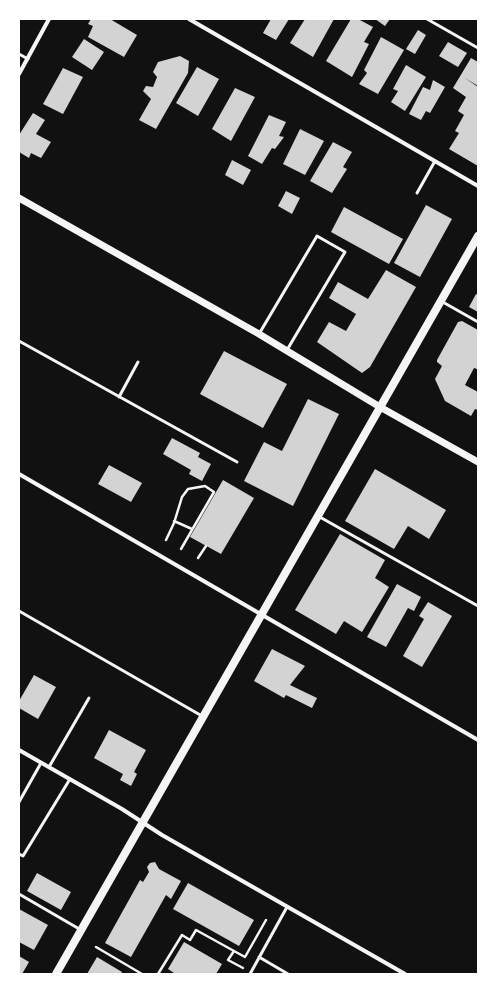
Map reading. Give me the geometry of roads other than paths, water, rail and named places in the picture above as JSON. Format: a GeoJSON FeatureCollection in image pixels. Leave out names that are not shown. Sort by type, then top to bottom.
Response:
{"type":"FeatureCollection","features":[{"type":"Feature","properties":{"kind":"main road"},"geometry":{"type":"LineString","coordinates":[[56,974],[478,236]]}},
{"type":"Feature","properties":{"kind":"street"},"geometry":{"type":"LineString","coordinates":[[19,74],[49,19]]}},
{"type":"Feature","properties":{"kind":"street"},"geometry":{"type":"LineString","coordinates":[[189,19],[478,186]]}},
{"type":"Feature","properties":{"kind":"street"},"geometry":{"type":"LineString","coordinates":[[19,198],[259,334],[380,407],[478,462]]}},
{"type":"Feature","properties":{"kind":"street"},"geometry":{"type":"LineString","coordinates":[[19,474],[478,740]]}},
{"type":"Feature","properties":{"kind":"street"},"geometry":{"type":"LineString","coordinates":[[19,750],[405,974]]}},
{"type":"Feature","properties":{"kind":"lane"},"geometry":{"type":"LineString","coordinates":[[427,19],[478,48]]}},
{"type":"Feature","properties":{"kind":"lane"},"geometry":{"type":"LineString","coordinates":[[19,54],[28,58]]}},
{"type":"Feature","properties":{"kind":"lane"},"geometry":{"type":"LineString","coordinates":[[417,193],[435,161]]}},
{"type":"Feature","properties":{"kind":"lane"},"geometry":{"type":"LineString","coordinates":[[259,334],[317,236],[345,252],[286,351]]}},
{"type":"Feature","properties":{"kind":"lane"},"geometry":{"type":"LineString","coordinates":[[441,301],[478,322]]}},
{"type":"Feature","properties":{"kind":"lane"},"geometry":{"type":"LineString","coordinates":[[19,341],[237,462]]}},
{"type":"Feature","properties":{"kind":"lane"},"geometry":{"type":"LineString","coordinates":[[119,396],[138,362]]}},
{"type":"Feature","properties":{"kind":"lane"},"geometry":{"type":"LineString","coordinates":[[318,516],[478,606]]}},
{"type":"Feature","properties":{"kind":"lane"},"geometry":{"type":"LineString","coordinates":[[19,611],[203,717]]}},
{"type":"Feature","properties":{"kind":"lane"},"geometry":{"type":"LineString","coordinates":[[49,767],[89,698]]}},
{"type":"Feature","properties":{"kind":"lane"},"geometry":{"type":"LineString","coordinates":[[19,802],[41,763]]}},
{"type":"Feature","properties":{"kind":"lane"},"geometry":{"type":"LineString","coordinates":[[19,854],[23,856],[70,779]]}},
{"type":"Feature","properties":{"kind":"lane"},"geometry":{"type":"LineString","coordinates":[[19,894],[81,930]]}},
{"type":"Feature","properties":{"kind":"lane"},"geometry":{"type":"LineString","coordinates":[[250,974],[287,906]]}},
{"type":"Feature","properties":{"kind":"lane"},"geometry":{"type":"LineString","coordinates":[[259,957],[288,974]]}}]}
